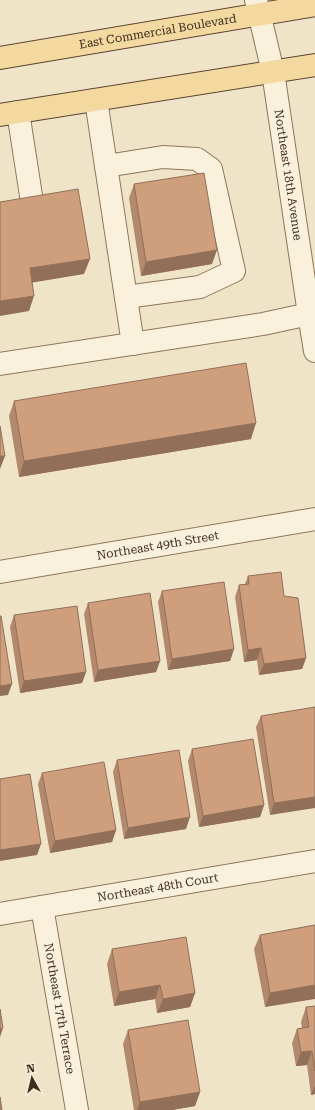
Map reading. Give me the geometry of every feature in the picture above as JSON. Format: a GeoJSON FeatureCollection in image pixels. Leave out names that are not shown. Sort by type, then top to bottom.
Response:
{"type":"FeatureCollection","features":[{"type":"Feature","properties":{"kind":"main road","name":"East Commercial Boulevard"},"geometry":{"type":"LineString","coordinates":[[0,58],[258,7],[315,5]]}},
{"type":"Feature","properties":{"kind":"main road"},"geometry":{"type":"LineString","coordinates":[[9,114],[315,65]]}},
{"type":"Feature","properties":{"kind":"street","name":"Northeast 18th Avenue"},"geometry":{"type":"LineString","coordinates":[[258,7],[273,72],[308,314],[315,351]]}},
{"type":"Feature","properties":{"kind":"street"},"geometry":{"type":"LineString","coordinates":[[96,100],[133,344]]}},
{"type":"Feature","properties":{"kind":"street"},"geometry":{"type":"LineString","coordinates":[[9,114],[32,202]]}},
{"type":"Feature","properties":{"kind":"street"},"geometry":{"type":"LineString","coordinates":[[106,166],[163,157],[197,159],[211,169],[234,271],[200,287],[126,297]]}},
{"type":"Feature","properties":{"kind":"street"},"geometry":{"type":"LineString","coordinates":[[0,364],[263,324],[308,314]]}},
{"type":"Feature","properties":{"kind":"street","name":"Northeast 49th Street"},"geometry":{"type":"LineString","coordinates":[[0,572],[315,519]]}},
{"type":"Feature","properties":{"kind":"street","name":"Northeast 48th Court"},"geometry":{"type":"LineString","coordinates":[[0,914],[315,861]]}},
{"type":"Feature","properties":{"kind":"street","name":"Northeast 17th Terrace"},"geometry":{"type":"LineString","coordinates":[[42,907],[76,1110]]}},
{"type":"Feature","properties":{"kind":"building"},"geometry":{"type":"Polygon","coordinates":[[[204,173],[217,250],[146,262],[134,184],[204,173]]]}},
{"type":"Feature","properties":{"kind":"building"},"geometry":{"type":"Polygon","coordinates":[[[78,189],[90,259],[30,268],[34,296],[0,301],[0,202],[78,189]]]}},
{"type":"Feature","properties":{"kind":"building"},"geometry":{"type":"Polygon","coordinates":[[[246,363],[256,423],[24,461],[14,401],[246,363]]]}},
{"type":"Feature","properties":{"kind":"building"},"geometry":{"type":"Polygon","coordinates":[[[0,426],[5,456],[0,456],[0,426]]]}},
{"type":"Feature","properties":{"kind":"building"},"geometry":{"type":"Polygon","coordinates":[[[281,572],[284,596],[298,598],[306,658],[264,664],[261,648],[248,650],[239,585],[249,584],[248,576],[281,572]]]}},
{"type":"Feature","properties":{"kind":"building"},"geometry":{"type":"Polygon","coordinates":[[[224,582],[234,649],[172,659],[162,591],[224,582]]]}},
{"type":"Feature","properties":{"kind":"building"},"geometry":{"type":"Polygon","coordinates":[[[150,593],[160,661],[98,670],[88,603],[150,593]]]}},
{"type":"Feature","properties":{"kind":"building"},"geometry":{"type":"Polygon","coordinates":[[[77,606],[86,672],[24,681],[14,615],[77,606]]]}},
{"type":"Feature","properties":{"kind":"building"},"geometry":{"type":"Polygon","coordinates":[[[0,616],[12,684],[0,686],[0,616]]]}},
{"type":"Feature","properties":{"kind":"building"},"geometry":{"type":"Polygon","coordinates":[[[315,707],[315,797],[274,803],[261,716],[315,707]]]}},
{"type":"Feature","properties":{"kind":"building"},"geometry":{"type":"Polygon","coordinates":[[[253,739],[264,805],[203,816],[192,749],[253,739]]]}},
{"type":"Feature","properties":{"kind":"building"},"geometry":{"type":"Polygon","coordinates":[[[179,750],[190,817],[128,828],[117,760],[179,750]]]}},
{"type":"Feature","properties":{"kind":"building"},"geometry":{"type":"Polygon","coordinates":[[[104,762],[116,830],[55,841],[42,773],[104,762]]]}},
{"type":"Feature","properties":{"kind":"building"},"geometry":{"type":"Polygon","coordinates":[[[30,774],[41,844],[0,850],[0,779],[30,774]]]}},
{"type":"Feature","properties":{"kind":"building"},"geometry":{"type":"Polygon","coordinates":[[[315,925],[315,985],[270,993],[260,935],[315,925]]]}},
{"type":"Feature","properties":{"kind":"building"},"geometry":{"type":"Polygon","coordinates":[[[186,937],[195,993],[163,999],[160,985],[119,992],[112,949],[186,937]]]}},
{"type":"Feature","properties":{"kind":"building"},"geometry":{"type":"Polygon","coordinates":[[[315,1006],[315,1071],[312,1051],[301,1052],[297,1029],[309,1027],[306,1007],[315,1006]]]}},
{"type":"Feature","properties":{"kind":"building"},"geometry":{"type":"Polygon","coordinates":[[[0,1009],[3,1028],[0,1029],[0,1009]]]}},
{"type":"Feature","properties":{"kind":"building"},"geometry":{"type":"Polygon","coordinates":[[[188,1020],[200,1092],[140,1102],[128,1030],[188,1020]]]}},
{"type":"Feature","properties":{"kind":"building"},"geometry":{"type":"Polygon","coordinates":[[[0,1097],[2,1110],[0,1110],[0,1097]]]}}]}
